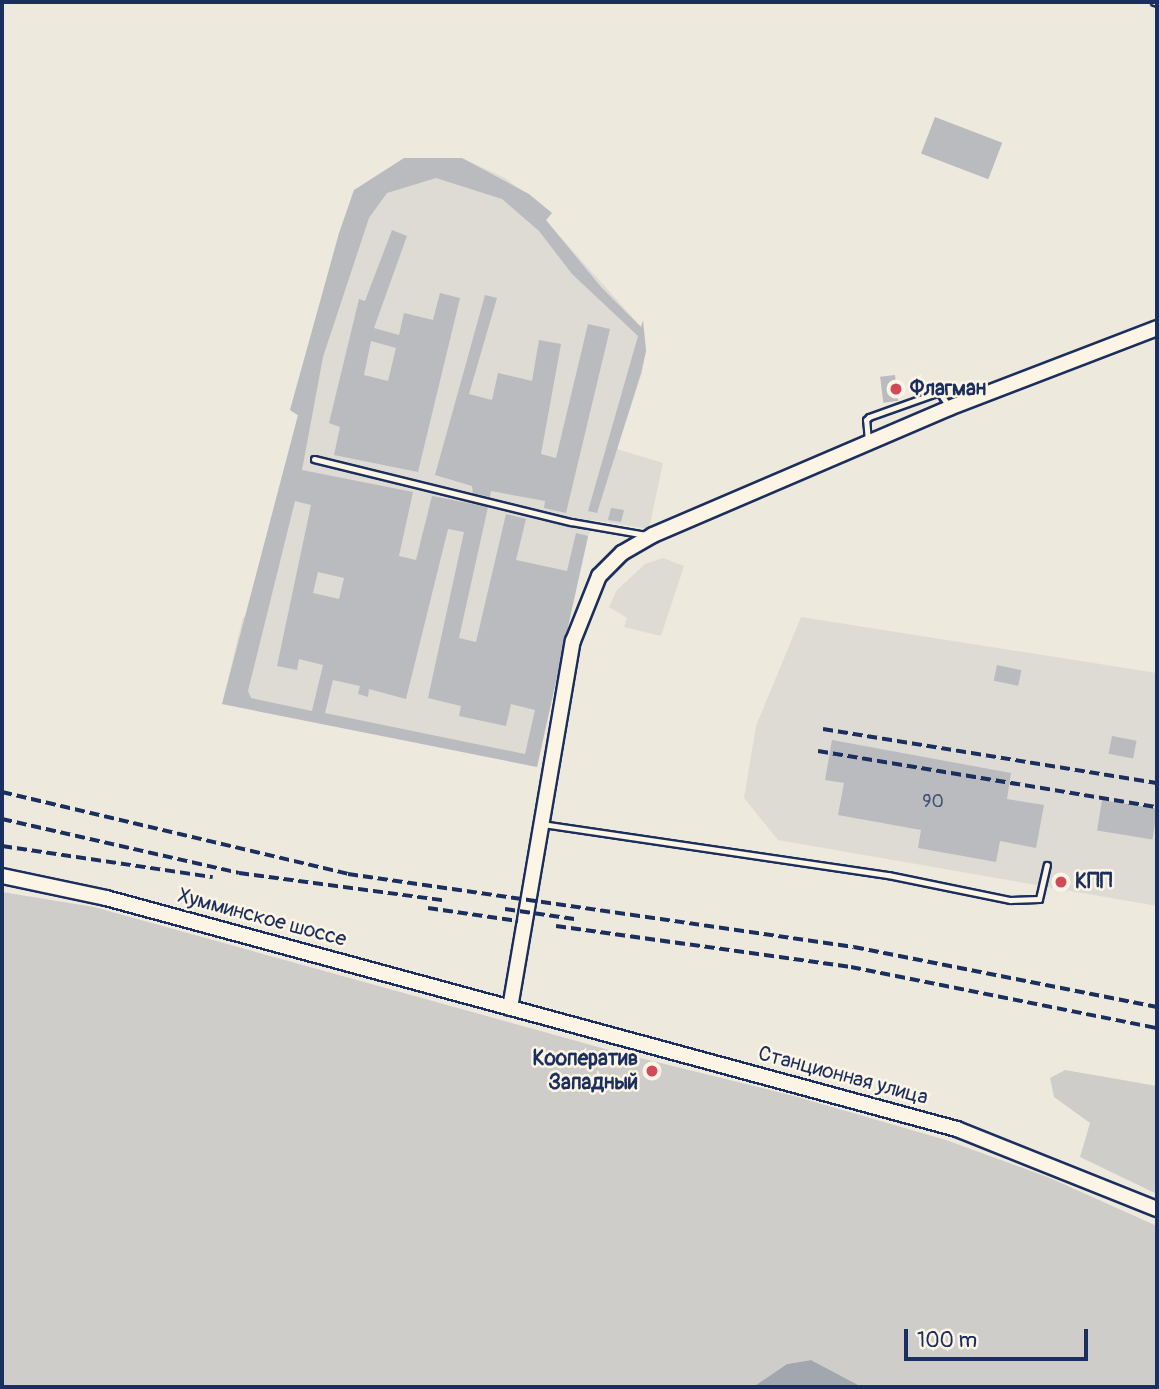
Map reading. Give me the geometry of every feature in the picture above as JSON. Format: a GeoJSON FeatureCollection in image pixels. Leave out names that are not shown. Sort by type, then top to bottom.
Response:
{"type":"FeatureCollection","features":[{"type":"Feature","properties":{"kind":"main road"},"geometry":{"type":"LineString","coordinates":[[510,1008],[539,824],[573,641],[599,576],[622,553],[653,536],[949,408],[1157,328]]}},
{"type":"Feature","properties":{"kind":"main road","name":"Хумминское шоссе"},"geometry":{"type":"LineString","coordinates":[[2,876],[106,898],[510,1008]]}},
{"type":"Feature","properties":{"kind":"main road","name":"Станционная улица"},"geometry":{"type":"LineString","coordinates":[[510,1008],[957,1129],[1157,1209]]}},
{"type":"Feature","properties":{"kind":"lane"},"geometry":{"type":"LineString","coordinates":[[869,444],[866,420],[869,417],[939,392],[949,408]]}},
{"type":"Feature","properties":{"kind":"lane"},"geometry":{"type":"LineString","coordinates":[[314,459],[571,522],[653,536]]}},
{"type":"Feature","properties":{"kind":"lane"},"geometry":{"type":"LineString","coordinates":[[539,824],[876,873],[1010,900],[1039,899],[1047,865]]}},
{"type":"Feature","properties":{"kind":"shaded area"},"geometry":{"type":"Polygon","coordinates":[[[462,158],[505,178],[552,213],[546,221],[644,330],[646,351],[642,373],[617,449],[663,463],[649,529],[592,520],[537,767],[222,704],[243,617],[252,616],[298,416],[290,410],[354,190],[462,158]]]}},
{"type":"Feature","properties":{"kind":"shaded area"},"geometry":{"type":"Polygon","coordinates":[[[663,558],[684,566],[661,636],[624,627],[627,618],[609,607],[617,590],[645,564],[663,558]]]}},
{"type":"Feature","properties":{"kind":"shaded area"},"geometry":{"type":"Polygon","coordinates":[[[801,617],[1157,673],[1157,906],[778,840],[744,798],[756,726],[801,617]]]}},
{"type":"Feature","properties":{"kind":"shaded area"},"geometry":{"type":"Polygon","coordinates":[[[2,892],[94,907],[620,1053],[794,1096],[946,1140],[1050,1178],[1157,1226],[1157,1387],[862,1387],[811,1360],[787,1364],[753,1387],[2,1387],[2,892]]]}},
{"type":"Feature","properties":{"kind":"shaded area"},"geometry":{"type":"Polygon","coordinates":[[[1065,1070],[1157,1086],[1157,1194],[1080,1157],[1090,1123],[1054,1097],[1050,1078],[1065,1070]]]}},
{"type":"Feature","properties":{"kind":"shaded area"},"geometry":{"type":"Polygon","coordinates":[[[811,1360],[862,1387],[753,1387],[787,1364],[811,1360]]]}},
{"type":"Feature","properties":{"kind":"building"},"geometry":{"type":"Polygon","coordinates":[[[935,117],[1002,143],[988,179],[921,153],[935,117]]]}},
{"type":"Feature","properties":{"kind":"building"},"geometry":{"type":"Polygon","coordinates":[[[404,158],[462,158],[529,194],[552,213],[546,220],[601,287],[641,327],[643,320],[646,351],[641,373],[597,513],[588,511],[638,336],[572,274],[539,231],[502,199],[436,178],[387,193],[369,218],[323,357],[302,470],[413,492],[399,556],[416,560],[432,496],[488,507],[459,638],[476,642],[506,514],[526,519],[516,560],[567,571],[576,533],[588,536],[537,767],[222,704],[298,415],[290,410],[339,233],[354,190],[404,158]],[[295,501],[248,691],[251,698],[312,711],[323,665],[299,659],[297,670],[277,666],[311,505],[295,501]],[[448,529],[406,699],[369,689],[368,697],[358,694],[360,686],[333,680],[325,713],[525,754],[535,710],[511,704],[506,726],[459,716],[461,706],[428,698],[464,532],[448,529]],[[318,572],[313,593],[339,599],[344,578],[318,572]]]}},
{"type":"Feature","properties":{"kind":"building"},"geometry":{"type":"Polygon","coordinates":[[[392,230],[407,236],[374,328],[399,335],[404,313],[433,320],[440,293],[460,298],[418,472],[334,455],[340,427],[329,423],[359,299],[365,301],[392,230]],[[371,341],[364,375],[388,381],[396,348],[371,341]]]}},
{"type":"Feature","properties":{"kind":"building"},"geometry":{"type":"Polygon","coordinates":[[[485,295],[497,298],[469,394],[492,400],[498,373],[532,381],[539,340],[561,344],[541,454],[556,458],[588,324],[610,329],[566,513],[544,508],[545,501],[491,491],[490,497],[473,493],[472,486],[435,475],[485,295]]]}},
{"type":"Feature","properties":{"kind":"building"},"geometry":{"type":"Polygon","coordinates":[[[895,375],[898,401],[883,403],[880,377],[895,375]]]}},
{"type":"Feature","properties":{"kind":"building"},"geometry":{"type":"Polygon","coordinates":[[[611,508],[624,510],[621,522],[608,520],[611,508]]]}},
{"type":"Feature","properties":{"kind":"building"},"geometry":{"type":"Polygon","coordinates":[[[997,665],[1021,670],[1018,686],[994,681],[997,665]]]}},
{"type":"Feature","properties":{"kind":"building"},"geometry":{"type":"Polygon","coordinates":[[[1112,736],[1137,741],[1133,758],[1109,754],[1112,736]]]}},
{"type":"Feature","properties":{"kind":"building"},"geometry":{"type":"Polygon","coordinates":[[[832,740],[1011,773],[1007,799],[1044,805],[1036,848],[1000,841],[996,862],[918,848],[921,830],[838,815],[844,783],[825,780],[832,740]]]}},
{"type":"Feature","properties":{"kind":"building"},"geometry":{"type":"Polygon","coordinates":[[[1102,800],[1157,809],[1152,839],[1097,831],[1102,800]]]}},
{"type":"Feature","properties":{"kind":"railway"},"geometry":{"type":"LineString","coordinates":[[823,729],[1157,783]]}},
{"type":"Feature","properties":{"kind":"railway"},"geometry":{"type":"LineString","coordinates":[[818,751],[1157,807]]}},
{"type":"Feature","properties":{"kind":"railway"},"geometry":{"type":"LineString","coordinates":[[2,792],[348,874],[854,947],[1157,1007]]}},
{"type":"Feature","properties":{"kind":"railway"},"geometry":{"type":"LineString","coordinates":[[2,819],[239,873],[442,900]]}},
{"type":"Feature","properties":{"kind":"railway"},"geometry":{"type":"LineString","coordinates":[[2,846],[213,877]]}},
{"type":"Feature","properties":{"kind":"railway"},"geometry":{"type":"LineString","coordinates":[[428,908],[518,921]]}},
{"type":"Feature","properties":{"kind":"railway"},"geometry":{"type":"LineString","coordinates":[[505,909],[574,919]]}},
{"type":"Feature","properties":{"kind":"railway"},"geometry":{"type":"LineString","coordinates":[[556,926],[851,967],[1157,1028]]}},
{"type":"Feature","properties":{"kind":"place","name":"Флагман"},"geometry":{"type":"Point","coordinates":[896,389]}},
{"type":"Feature","properties":{"kind":"place","name":"КПП"},"geometry":{"type":"Point","coordinates":[1061,882]}},
{"type":"Feature","properties":{"kind":"place","name":"Кооператив Западный"},"geometry":{"type":"Point","coordinates":[652,1071]}}]}
